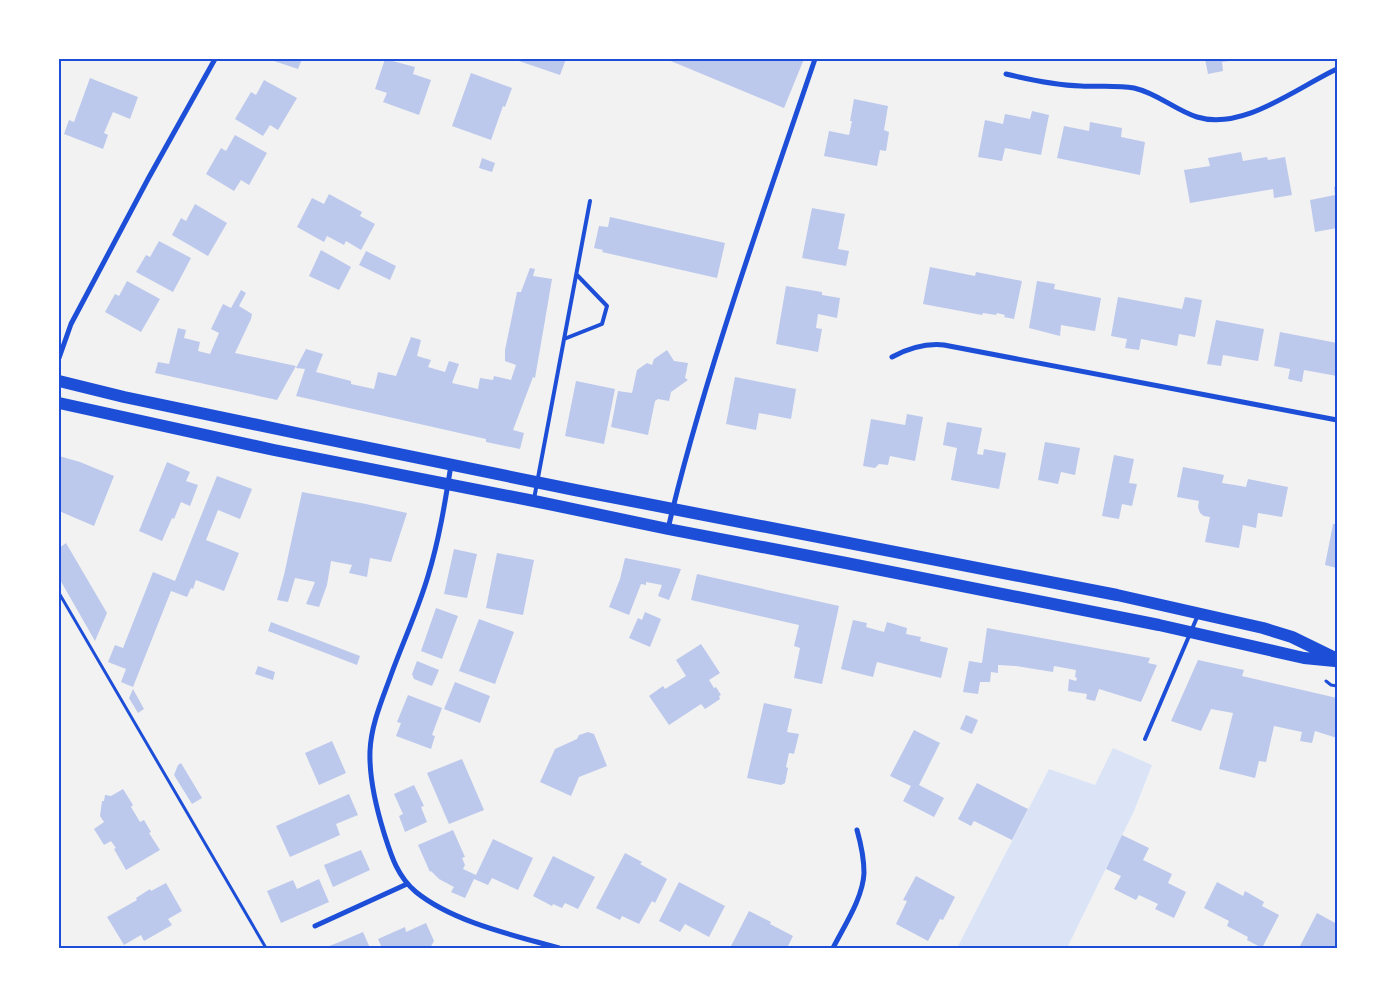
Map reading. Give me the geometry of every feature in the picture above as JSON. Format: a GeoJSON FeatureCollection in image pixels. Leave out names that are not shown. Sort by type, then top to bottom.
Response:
{"type":"FeatureCollection","features":[{"type":"Feature","properties":{"kind":"main road"},"geometry":{"type":"LineString","coordinates":[[59,381],[124,397],[451,465],[1117,595],[1277,632],[1306,643],[1337,660]]}},
{"type":"Feature","properties":{"kind":"main road"},"geometry":{"type":"LineString","coordinates":[[59,403],[274,450],[989,591],[1190,632],[1304,658],[1337,660]]}},
{"type":"Feature","properties":{"kind":"street"},"geometry":{"type":"LineString","coordinates":[[59,358],[72,324],[148,179],[215,59]]}},
{"type":"Feature","properties":{"kind":"street"},"geometry":{"type":"LineString","coordinates":[[668,529],[688,448],[714,362],[815,59]]}},
{"type":"Feature","properties":{"kind":"street"},"geometry":{"type":"LineString","coordinates":[[1006,74],[1059,84],[1137,88],[1196,117],[1224,120],[1239,118],[1267,106],[1337,69]]}},
{"type":"Feature","properties":{"kind":"street"},"geometry":{"type":"LineString","coordinates":[[892,357],[926,344],[944,344],[1337,420]]}},
{"type":"Feature","properties":{"kind":"street"},"geometry":{"type":"LineString","coordinates":[[451,465],[438,540],[428,578],[375,720],[371,743],[370,767],[376,805],[392,860],[407,884],[424,898],[451,912],[506,934],[558,948]]}},
{"type":"Feature","properties":{"kind":"street"},"geometry":{"type":"LineString","coordinates":[[833,948],[859,896],[862,885],[864,863],[857,830]]}},
{"type":"Feature","properties":{"kind":"street"},"geometry":{"type":"LineString","coordinates":[[315,926],[407,884]]}},
{"type":"Feature","properties":{"kind":"lane"},"geometry":{"type":"LineString","coordinates":[[534,501],[590,201]]}},
{"type":"Feature","properties":{"kind":"lane"},"geometry":{"type":"LineString","coordinates":[[564,339],[602,324],[607,306],[576,275]]}},
{"type":"Feature","properties":{"kind":"lane"},"geometry":{"type":"LineString","coordinates":[[1145,739],[1199,613]]}},
{"type":"Feature","properties":{"kind":"path"},"geometry":{"type":"LineString","coordinates":[[59,593],[266,948]]}},
{"type":"Feature","properties":{"kind":"shaded area"},"geometry":{"type":"Polygon","coordinates":[[[1113,748],[1152,765],[1134,811],[1067,948],[957,948],[1049,769],[1095,785],[1113,748]]]}},
{"type":"Feature","properties":{"kind":"building"},"geometry":{"type":"Polygon","coordinates":[[[268,59],[302,59],[298,69],[268,59]]]}},
{"type":"Feature","properties":{"kind":"building"},"geometry":{"type":"Polygon","coordinates":[[[385,59],[415,67],[413,74],[431,80],[419,115],[383,102],[387,93],[375,89],[385,59]]]}},
{"type":"Feature","properties":{"kind":"building"},"geometry":{"type":"Polygon","coordinates":[[[513,59],[566,59],[560,75],[513,59]]]}},
{"type":"Feature","properties":{"kind":"building"},"geometry":{"type":"Polygon","coordinates":[[[666,59],[804,59],[784,108],[666,59]]]}},
{"type":"Feature","properties":{"kind":"building"},"geometry":{"type":"Polygon","coordinates":[[[1205,59],[1237,60],[1222,62],[1223,71],[1208,74],[1205,59]]]}},
{"type":"Feature","properties":{"kind":"building"},"geometry":{"type":"Polygon","coordinates":[[[471,73],[512,88],[505,107],[503,106],[491,140],[452,126],[471,73]]]}},
{"type":"Feature","properties":{"kind":"building"},"geometry":{"type":"Polygon","coordinates":[[[90,78],[138,97],[130,119],[113,112],[104,133],[108,135],[103,149],[64,134],[69,120],[74,122],[90,78]]]}},
{"type":"Feature","properties":{"kind":"building"},"geometry":{"type":"Polygon","coordinates":[[[264,80],[297,98],[278,130],[270,125],[263,136],[235,119],[251,92],[256,95],[264,80]]]}},
{"type":"Feature","properties":{"kind":"building"},"geometry":{"type":"Polygon","coordinates":[[[854,99],[888,106],[884,130],[889,132],[886,151],[880,150],[877,166],[824,156],[829,131],[849,135],[854,99]]]}},
{"type":"Feature","properties":{"kind":"building"},"geometry":{"type":"Polygon","coordinates":[[[1032,111],[1049,115],[1041,155],[1005,148],[1002,161],[978,157],[985,120],[1003,124],[1005,114],[1030,119],[1032,111]]]}},
{"type":"Feature","properties":{"kind":"building"},"geometry":{"type":"Polygon","coordinates":[[[1090,122],[1122,128],[1121,137],[1145,142],[1140,175],[1057,158],[1064,126],[1089,131],[1090,122]]]}},
{"type":"Feature","properties":{"kind":"building"},"geometry":{"type":"Polygon","coordinates":[[[235,135],[267,153],[249,185],[241,180],[234,191],[206,174],[221,148],[226,151],[235,135]]]}},
{"type":"Feature","properties":{"kind":"building"},"geometry":{"type":"Polygon","coordinates":[[[1241,152],[1243,161],[1267,157],[1268,160],[1285,157],[1292,195],[1274,198],[1273,189],[1190,203],[1184,170],[1210,166],[1208,158],[1241,152]]]}},
{"type":"Feature","properties":{"kind":"building"},"geometry":{"type":"Polygon","coordinates":[[[482,158],[495,163],[492,172],[479,168],[482,158]]]}},
{"type":"Feature","properties":{"kind":"building"},"geometry":{"type":"Polygon","coordinates":[[[1337,186],[1337,228],[1315,232],[1310,200],[1335,195],[1334,187],[1337,186]]]}},
{"type":"Feature","properties":{"kind":"building"},"geometry":{"type":"Polygon","coordinates":[[[329,194],[362,212],[360,216],[375,224],[361,250],[346,241],[344,245],[327,236],[324,242],[297,227],[312,198],[324,204],[329,194]]]}},
{"type":"Feature","properties":{"kind":"building"},"geometry":{"type":"Polygon","coordinates":[[[195,204],[227,223],[208,256],[172,235],[181,218],[186,221],[195,204]]]}},
{"type":"Feature","properties":{"kind":"building"},"geometry":{"type":"Polygon","coordinates":[[[812,208],[845,214],[838,249],[849,251],[846,266],[802,258],[812,208]]]}},
{"type":"Feature","properties":{"kind":"building"},"geometry":{"type":"Polygon","coordinates":[[[610,217],[725,243],[717,278],[602,252],[603,250],[594,248],[599,226],[608,227],[610,217]]]}},
{"type":"Feature","properties":{"kind":"building"},"geometry":{"type":"Polygon","coordinates":[[[159,241],[191,258],[173,292],[136,272],[146,255],[150,257],[159,241]]]}},
{"type":"Feature","properties":{"kind":"building"},"geometry":{"type":"Polygon","coordinates":[[[321,250],[351,267],[339,290],[309,276],[321,250]]]}},
{"type":"Feature","properties":{"kind":"building"},"geometry":{"type":"Polygon","coordinates":[[[366,251],[396,266],[390,280],[359,265],[366,251]]]}},
{"type":"Feature","properties":{"kind":"building"},"geometry":{"type":"Polygon","coordinates":[[[930,267],[975,276],[976,272],[1022,281],[1014,319],[997,313],[996,315],[983,313],[982,315],[923,304],[930,267]]]}},
{"type":"Feature","properties":{"kind":"building"},"geometry":{"type":"Polygon","coordinates":[[[530,268],[535,269],[533,276],[552,279],[535,378],[533,377],[513,430],[524,433],[520,449],[486,442],[486,439],[296,396],[305,369],[296,368],[306,349],[323,354],[316,372],[351,381],[351,384],[374,389],[378,372],[396,376],[411,337],[421,340],[417,356],[431,360],[428,367],[445,372],[449,361],[459,364],[452,383],[478,389],[480,378],[493,380],[494,376],[511,380],[516,365],[505,361],[505,350],[517,292],[521,292],[530,268]]]}},
{"type":"Feature","properties":{"kind":"building"},"geometry":{"type":"Polygon","coordinates":[[[127,281],[160,299],[141,332],[105,312],[115,294],[119,296],[127,281]]]}},
{"type":"Feature","properties":{"kind":"building"},"geometry":{"type":"Polygon","coordinates":[[[1037,281],[1055,284],[1054,289],[1101,298],[1095,331],[1061,325],[1060,336],[1029,328],[1037,281]]]}},
{"type":"Feature","properties":{"kind":"building"},"geometry":{"type":"Polygon","coordinates":[[[786,286],[822,292],[822,295],[840,298],[837,318],[818,314],[816,328],[822,329],[818,352],[776,344],[786,286]]]}},
{"type":"Feature","properties":{"kind":"building"},"geometry":{"type":"Polygon","coordinates":[[[241,290],[246,293],[239,306],[252,314],[235,353],[296,366],[277,400],[155,373],[158,362],[169,364],[178,328],[186,330],[184,338],[200,342],[198,351],[210,354],[219,333],[211,329],[223,304],[231,308],[241,290]]]}},
{"type":"Feature","properties":{"kind":"building"},"geometry":{"type":"Polygon","coordinates":[[[1118,297],[1182,309],[1185,297],[1202,300],[1195,337],[1179,334],[1177,346],[1141,339],[1139,350],[1125,348],[1127,339],[1111,336],[1118,297]]]}},
{"type":"Feature","properties":{"kind":"building"},"geometry":{"type":"Polygon","coordinates":[[[1216,320],[1264,329],[1258,361],[1223,355],[1221,366],[1207,364],[1216,320]]]}},
{"type":"Feature","properties":{"kind":"building"},"geometry":{"type":"Polygon","coordinates":[[[1280,332],[1337,343],[1337,376],[1304,370],[1302,382],[1288,379],[1290,369],[1274,366],[1280,332]]]}},
{"type":"Feature","properties":{"kind":"building"},"geometry":{"type":"Polygon","coordinates":[[[667,350],[674,361],[688,363],[685,378],[688,380],[671,392],[669,401],[658,399],[655,401],[648,435],[611,427],[618,391],[632,393],[637,370],[647,363],[652,365],[654,359],[667,350]]]}},
{"type":"Feature","properties":{"kind":"building"},"geometry":{"type":"Polygon","coordinates":[[[735,377],[796,389],[791,419],[759,413],[756,430],[726,424],[735,377]]]}},
{"type":"Feature","properties":{"kind":"building"},"geometry":{"type":"Polygon","coordinates":[[[576,381],[615,389],[604,444],[565,436],[576,381]]]}},
{"type":"Feature","properties":{"kind":"building"},"geometry":{"type":"Polygon","coordinates":[[[907,414],[923,417],[915,461],[890,456],[888,465],[879,464],[875,468],[863,466],[871,419],[905,425],[907,414]]]}},
{"type":"Feature","properties":{"kind":"building"},"geometry":{"type":"Polygon","coordinates":[[[947,422],[982,428],[977,454],[983,455],[984,449],[1006,453],[999,489],[951,480],[957,448],[943,445],[947,422]]]}},
{"type":"Feature","properties":{"kind":"building"},"geometry":{"type":"Polygon","coordinates":[[[1045,442],[1080,448],[1075,475],[1061,472],[1058,484],[1038,480],[1045,442]]]}},
{"type":"Feature","properties":{"kind":"building"},"geometry":{"type":"Polygon","coordinates":[[[1114,455],[1134,459],[1129,483],[1137,484],[1132,506],[1122,504],[1119,519],[1102,516],[1114,455]]]}},
{"type":"Feature","properties":{"kind":"building"},"geometry":{"type":"Polygon","coordinates":[[[59,456],[80,462],[114,476],[94,526],[59,511],[59,456]]]}},
{"type":"Feature","properties":{"kind":"building"},"geometry":{"type":"Polygon","coordinates":[[[167,462],[190,472],[186,481],[198,485],[190,506],[181,502],[162,541],[139,531],[167,462]]]}},
{"type":"Feature","properties":{"kind":"building"},"geometry":{"type":"Polygon","coordinates":[[[1183,467],[1224,475],[1222,483],[1246,487],[1248,479],[1288,487],[1282,517],[1258,513],[1256,528],[1243,525],[1239,548],[1205,542],[1210,517],[1200,513],[1199,501],[1177,497],[1183,467]]]}},
{"type":"Feature","properties":{"kind":"building"},"geometry":{"type":"Polygon","coordinates":[[[217,476],[252,489],[240,519],[218,510],[206,540],[239,553],[224,591],[196,580],[193,589],[191,588],[187,597],[171,591],[133,687],[121,682],[126,669],[108,662],[115,645],[123,648],[153,572],[175,581],[217,476]]]}},
{"type":"Feature","properties":{"kind":"building"},"geometry":{"type":"Polygon","coordinates":[[[302,492],[407,513],[391,562],[370,558],[367,577],[349,573],[352,565],[331,561],[327,585],[319,607],[306,604],[315,582],[295,578],[288,602],[277,600],[302,492]]]}},
{"type":"Feature","properties":{"kind":"building"},"geometry":{"type":"Polygon","coordinates":[[[1333,524],[1337,524],[1337,568],[1325,565],[1333,524]]]}},
{"type":"Feature","properties":{"kind":"building"},"geometry":{"type":"Polygon","coordinates":[[[66,543],[107,613],[95,641],[59,578],[59,548],[66,543]]]}},
{"type":"Feature","properties":{"kind":"building"},"geometry":{"type":"Polygon","coordinates":[[[454,549],[477,554],[467,598],[444,594],[454,549]]]}},
{"type":"Feature","properties":{"kind":"building"},"geometry":{"type":"Polygon","coordinates":[[[497,553],[534,560],[523,615],[486,608],[497,553]]]}},
{"type":"Feature","properties":{"kind":"building"},"geometry":{"type":"Polygon","coordinates":[[[625,558],[681,569],[669,600],[658,596],[662,585],[646,582],[646,585],[641,584],[629,615],[609,607],[620,579],[625,558]]]}},
{"type":"Feature","properties":{"kind":"building"},"geometry":{"type":"Polygon","coordinates":[[[697,574],[839,606],[822,684],[794,678],[800,648],[794,646],[799,625],[691,600],[697,574]]]}},
{"type":"Feature","properties":{"kind":"building"},"geometry":{"type":"Polygon","coordinates":[[[436,608],[458,616],[442,659],[421,651],[436,608]]]}},
{"type":"Feature","properties":{"kind":"building"},"geometry":{"type":"Polygon","coordinates":[[[645,612],[661,619],[650,647],[629,638],[638,618],[642,620],[645,612]]]}},
{"type":"Feature","properties":{"kind":"building"},"geometry":{"type":"Polygon","coordinates":[[[479,619],[514,632],[495,684],[459,671],[479,619]]]}},
{"type":"Feature","properties":{"kind":"building"},"geometry":{"type":"Polygon","coordinates":[[[853,620],[867,623],[866,627],[884,632],[887,622],[907,628],[906,634],[921,637],[920,641],[948,648],[941,678],[877,662],[873,677],[841,669],[853,620]]]}},
{"type":"Feature","properties":{"kind":"building"},"geometry":{"type":"Polygon","coordinates":[[[271,622],[360,656],[357,665],[268,631],[271,622]]]}},
{"type":"Feature","properties":{"kind":"building"},"geometry":{"type":"Polygon","coordinates":[[[987,628],[1150,658],[1148,663],[1157,665],[1141,702],[1099,689],[1095,701],[1086,699],[1087,694],[1068,691],[1069,679],[1076,681],[1076,670],[1054,666],[1053,672],[998,665],[998,673],[991,672],[990,682],[980,682],[978,694],[963,692],[969,661],[982,663],[987,628]]]}},
{"type":"Feature","properties":{"kind":"building"},"geometry":{"type":"Polygon","coordinates":[[[701,644],[720,673],[709,680],[721,695],[719,696],[720,699],[705,709],[701,704],[669,725],[649,696],[663,686],[665,689],[686,676],[676,660],[701,644]]]}},
{"type":"Feature","properties":{"kind":"building"},"geometry":{"type":"Polygon","coordinates":[[[1198,660],[1244,670],[1242,676],[1337,698],[1337,738],[1315,731],[1312,743],[1300,741],[1302,732],[1274,726],[1266,762],[1259,761],[1255,778],[1219,769],[1233,713],[1211,709],[1201,731],[1171,721],[1198,660]]]}},
{"type":"Feature","properties":{"kind":"building"},"geometry":{"type":"Polygon","coordinates":[[[417,661],[439,670],[432,686],[414,679],[412,674],[417,661]]]}},
{"type":"Feature","properties":{"kind":"building"},"geometry":{"type":"Polygon","coordinates":[[[258,666],[275,672],[273,680],[255,674],[258,666]]]}},
{"type":"Feature","properties":{"kind":"building"},"geometry":{"type":"Polygon","coordinates":[[[455,682],[490,696],[480,723],[444,709],[455,682]]]}},
{"type":"Feature","properties":{"kind":"building"},"geometry":{"type":"Polygon","coordinates":[[[133,689],[144,709],[138,713],[129,698],[133,689]]]}},
{"type":"Feature","properties":{"kind":"building"},"geometry":{"type":"Polygon","coordinates":[[[408,695],[442,708],[432,735],[435,736],[431,749],[396,736],[401,723],[397,722],[408,695]]]}},
{"type":"Feature","properties":{"kind":"building"},"geometry":{"type":"Polygon","coordinates":[[[764,703],[792,709],[787,732],[799,734],[794,754],[789,753],[785,783],[781,785],[747,778],[764,703]]]}},
{"type":"Feature","properties":{"kind":"building"},"geometry":{"type":"Polygon","coordinates":[[[966,715],[978,720],[972,734],[960,729],[966,715]]]}},
{"type":"Feature","properties":{"kind":"building"},"geometry":{"type":"Polygon","coordinates":[[[914,730],[940,743],[919,785],[944,798],[934,817],[903,801],[911,786],[890,776],[914,730]]]}},
{"type":"Feature","properties":{"kind":"building"},"geometry":{"type":"Polygon","coordinates":[[[588,732],[594,734],[607,766],[579,777],[571,796],[540,782],[555,749],[588,732]]]}},
{"type":"Feature","properties":{"kind":"building"},"geometry":{"type":"Polygon","coordinates":[[[332,741],[346,773],[319,785],[305,753],[332,741]]]}},
{"type":"Feature","properties":{"kind":"building"},"geometry":{"type":"Polygon","coordinates":[[[462,759],[484,810],[449,824],[427,773],[462,759]]]}},
{"type":"Feature","properties":{"kind":"building"},"geometry":{"type":"Polygon","coordinates":[[[181,763],[202,798],[192,804],[174,775],[178,765],[181,763]]]}},
{"type":"Feature","properties":{"kind":"building"},"geometry":{"type":"Polygon","coordinates":[[[977,783],[1028,809],[1012,840],[974,821],[971,826],[958,819],[977,783]]]}},
{"type":"Feature","properties":{"kind":"building"},"geometry":{"type":"Polygon","coordinates":[[[414,785],[424,806],[421,807],[427,822],[405,832],[399,816],[403,814],[394,794],[414,785]]]}},
{"type":"Feature","properties":{"kind":"building"},"geometry":{"type":"Polygon","coordinates":[[[123,789],[133,805],[131,807],[140,822],[144,820],[151,832],[149,833],[160,850],[126,870],[111,841],[104,845],[94,829],[104,822],[100,816],[102,801],[104,801],[105,795],[111,796],[123,789]]]}},
{"type":"Feature","properties":{"kind":"building"},"geometry":{"type":"Polygon","coordinates":[[[349,794],[358,815],[336,824],[340,835],[290,857],[276,826],[349,794]]]}},
{"type":"Feature","properties":{"kind":"building"},"geometry":{"type":"Polygon","coordinates":[[[453,830],[465,857],[462,858],[465,865],[463,869],[476,875],[493,839],[533,858],[518,890],[492,878],[488,885],[474,879],[465,898],[451,892],[454,887],[430,872],[418,845],[453,830]]]}},
{"type":"Feature","properties":{"kind":"building"},"geometry":{"type":"Polygon","coordinates":[[[1122,835],[1149,848],[1143,860],[1172,874],[1168,883],[1186,892],[1174,918],[1155,909],[1158,904],[1139,895],[1136,900],[1114,889],[1121,876],[1106,869],[1122,835]]]}},
{"type":"Feature","properties":{"kind":"building"},"geometry":{"type":"Polygon","coordinates":[[[361,850],[370,870],[333,887],[324,865],[361,850]]]}},
{"type":"Feature","properties":{"kind":"building"},"geometry":{"type":"Polygon","coordinates":[[[625,853],[667,879],[655,903],[652,901],[639,924],[622,916],[620,920],[596,908],[625,853]]]}},
{"type":"Feature","properties":{"kind":"building"},"geometry":{"type":"Polygon","coordinates":[[[553,856],[595,877],[578,909],[565,903],[562,908],[553,904],[552,906],[533,896],[553,856]]]}},
{"type":"Feature","properties":{"kind":"building"},"geometry":{"type":"Polygon","coordinates":[[[916,876],[955,897],[943,920],[940,919],[928,941],[896,924],[907,901],[903,900],[916,876]]]}},
{"type":"Feature","properties":{"kind":"building"},"geometry":{"type":"Polygon","coordinates":[[[319,879],[329,902],[281,923],[267,891],[293,880],[297,889],[319,879]]]}},
{"type":"Feature","properties":{"kind":"building"},"geometry":{"type":"Polygon","coordinates":[[[679,882],[725,906],[709,937],[685,924],[680,932],[659,921],[679,882]]]}},
{"type":"Feature","properties":{"kind":"building"},"geometry":{"type":"Polygon","coordinates":[[[1217,882],[1243,896],[1245,891],[1264,902],[1262,906],[1279,915],[1262,948],[1247,940],[1248,937],[1227,926],[1229,921],[1204,908],[1217,882]]]}},
{"type":"Feature","properties":{"kind":"building"},"geometry":{"type":"Polygon","coordinates":[[[166,883],[182,911],[168,919],[172,925],[144,941],[141,935],[124,945],[107,917],[137,900],[136,898],[150,889],[151,891],[166,883]]]}},
{"type":"Feature","properties":{"kind":"building"},"geometry":{"type":"Polygon","coordinates":[[[749,911],[793,936],[787,948],[730,948],[749,911]]]}},
{"type":"Feature","properties":{"kind":"building"},"geometry":{"type":"Polygon","coordinates":[[[1317,913],[1337,924],[1337,948],[1299,948],[1317,913]]]}},
{"type":"Feature","properties":{"kind":"building"},"geometry":{"type":"Polygon","coordinates":[[[426,923],[434,941],[430,948],[382,948],[378,939],[405,927],[406,932],[426,923]]]}},
{"type":"Feature","properties":{"kind":"building"},"geometry":{"type":"Polygon","coordinates":[[[363,932],[370,948],[324,948],[342,941],[363,932]]]}}]}
